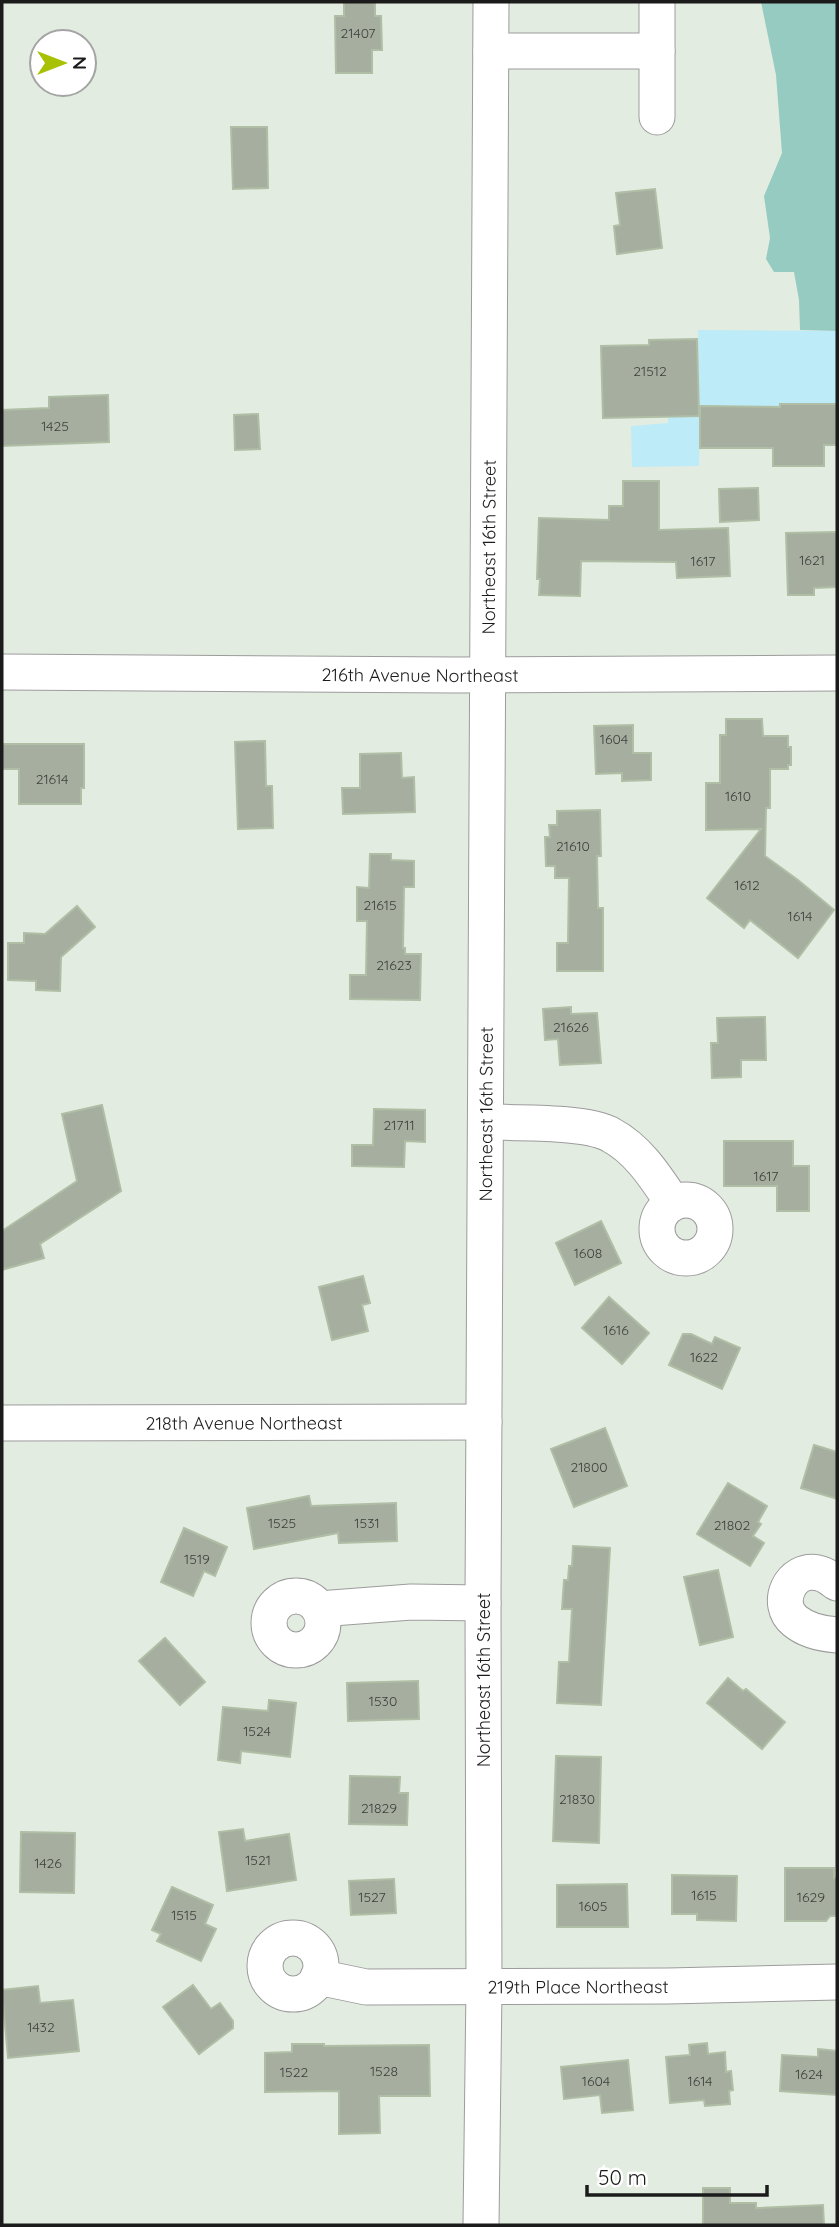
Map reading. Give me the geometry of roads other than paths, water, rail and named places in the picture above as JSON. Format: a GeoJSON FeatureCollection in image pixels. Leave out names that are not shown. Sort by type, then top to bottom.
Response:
{"type":"FeatureCollection","features":[{"type":"Feature","properties":{"kind":"street","name":"Northeast 16th Street"},"geometry":{"type":"LineString","coordinates":[[481,2225],[491,2]]}},
{"type":"Feature","properties":{"kind":"street"},"geometry":{"type":"LineString","coordinates":[[657,2],[657,117]]}},
{"type":"Feature","properties":{"kind":"street"},"geometry":{"type":"LineString","coordinates":[[491,51],[657,51]]}},
{"type":"Feature","properties":{"kind":"street","name":"216th Avenue Northeast"},"geometry":{"type":"LineString","coordinates":[[2,672],[486,675],[837,673]]}},
{"type":"Feature","properties":{"kind":"street"},"geometry":{"type":"LineString","coordinates":[[486,1122],[585,1126],[609,1133],[628,1146],[653,1173],[673,1203]]}},
{"type":"Feature","properties":{"kind":"street","name":"218th Avenue Northeast"},"geometry":{"type":"LineString","coordinates":[[2,1423],[484,1422]]}},
{"type":"Feature","properties":{"kind":"street"},"geometry":{"type":"LineString","coordinates":[[837,1583],[821,1573],[811,1572],[794,1580],[788,1587],[786,1596],[786,1605],[794,1621],[815,1631],[837,1635]]}},
{"type":"Feature","properties":{"kind":"street"},"geometry":{"type":"LineString","coordinates":[[319,1609],[411,1602],[483,1603]]}},
{"type":"Feature","properties":{"kind":"street","name":"219th Place Northeast"},"geometry":{"type":"LineString","coordinates":[[318,1977],[366,1987],[837,1982]]}}]}
